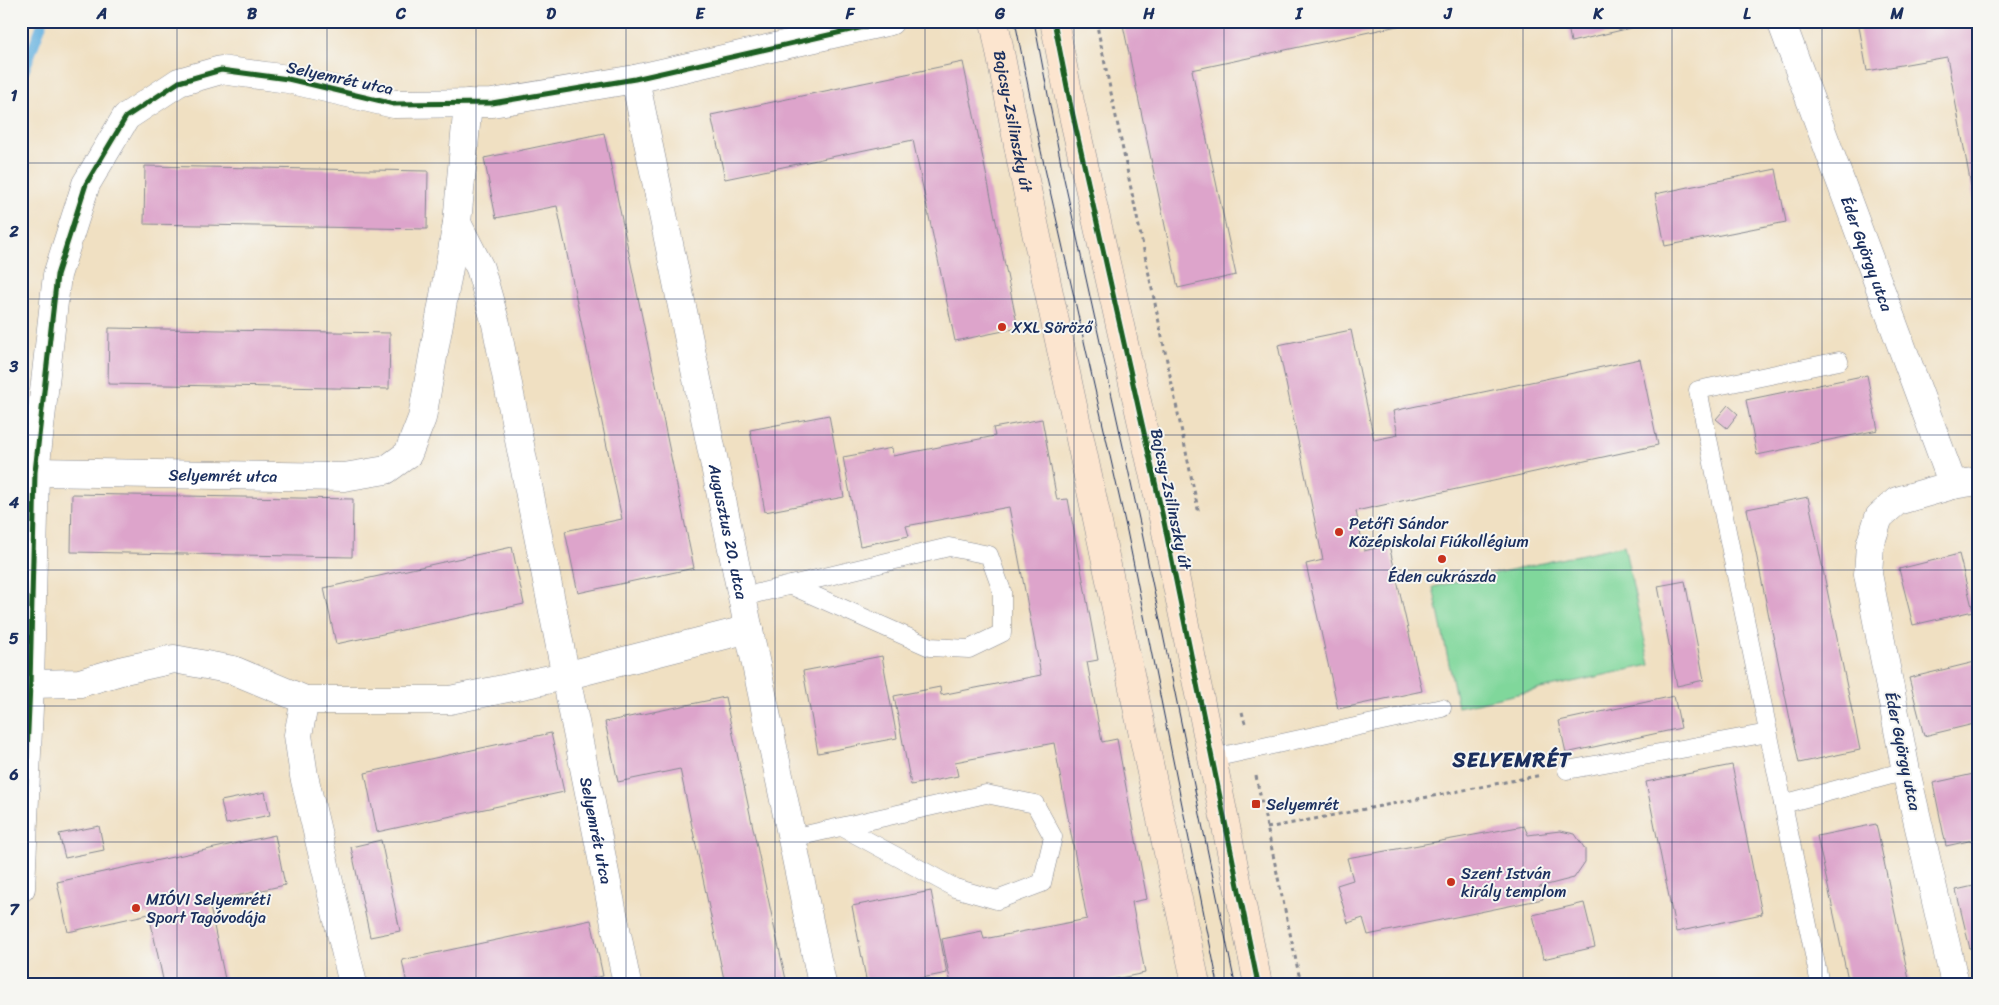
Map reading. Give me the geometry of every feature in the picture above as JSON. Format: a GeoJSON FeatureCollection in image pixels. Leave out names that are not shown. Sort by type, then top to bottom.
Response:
{"type":"FeatureCollection","features":[{"type":"Feature","properties":{"kind":"street","name":"Selyemrét utca"},"geometry":{"type":"LineString","coordinates":[[21,888],[30,684],[35,472],[56,274],[86,184],[126,117],[179,82],[221,70],[288,79],[394,104],[492,103],[634,79],[890,21]]}},
{"type":"Feature","properties":{"kind":"street","name":"Bajcsy-Zsilinszky út"},"geometry":{"type":"LineString","coordinates":[[994,21],[1022,171],[1196,984]]}},
{"type":"Feature","properties":{"kind":"street","name":"Bajcsy-Zsilinszky út"},"geometry":{"type":"LineString","coordinates":[[1054,21],[1164,522],[1258,984]]}},
{"type":"Feature","properties":{"kind":"street","name":"Éder György utca"},"geometry":{"type":"LineString","coordinates":[[1781,21],[1965,483],[1896,501],[1879,517],[1870,546],[1868,574],[1906,771],[1955,984]]}},
{"type":"Feature","properties":{"kind":"street","name":"Augusztus 20. utca"},"geometry":{"type":"LineString","coordinates":[[634,79],[822,984]]}},
{"type":"Feature","properties":{"kind":"street","name":"Selyemrét utca"},"geometry":{"type":"LineString","coordinates":[[35,472],[344,477],[386,470],[408,454],[422,418],[457,223],[468,103]]}},
{"type":"Feature","properties":{"kind":"street","name":"Selyemrét utca"},"geometry":{"type":"LineString","coordinates":[[457,223],[480,268],[496,324],[564,676],[627,984]]}},
{"type":"Feature","properties":{"kind":"street"},"geometry":{"type":"LineString","coordinates":[[30,684],[80,683],[124,670],[174,659],[234,670],[305,700],[450,700],[564,676],[749,629]]}},
{"type":"Feature","properties":{"kind":"street"},"geometry":{"type":"LineString","coordinates":[[305,700],[298,735],[304,776],[353,984]]}},
{"type":"Feature","properties":{"kind":"lane"},"geometry":{"type":"LineString","coordinates":[[1820,984],[1698,390],[1839,361]]}},
{"type":"Feature","properties":{"kind":"lane"},"geometry":{"type":"LineString","coordinates":[[742,597],[790,585],[950,547],[989,555],[1002,591],[1002,633],[969,649],[930,647],[790,585]]}},
{"type":"Feature","properties":{"kind":"lane"},"geometry":{"type":"LineString","coordinates":[[1213,758],[1442,708]]}},
{"type":"Feature","properties":{"kind":"lane"},"geometry":{"type":"LineString","coordinates":[[1567,770],[1768,733]]}},
{"type":"Feature","properties":{"kind":"lane"},"geometry":{"type":"LineString","coordinates":[[1783,804],[1906,771]]}},
{"type":"Feature","properties":{"kind":"lane"},"geometry":{"type":"LineString","coordinates":[[792,838],[986,794],[1035,804],[1053,837],[1042,883],[997,900],[954,888],[842,827]]}},
{"type":"Feature","properties":{"kind":"path"},"geometry":{"type":"LineString","coordinates":[[1096,21],[1199,514]]}},
{"type":"Feature","properties":{"kind":"path"},"geometry":{"type":"LineString","coordinates":[[1242,712],[1300,984]]}},
{"type":"Feature","properties":{"kind":"path"},"geometry":{"type":"LineString","coordinates":[[1267,828],[1567,770]]}},
{"type":"Feature","properties":{"kind":"green space"},"geometry":{"type":"Polygon","coordinates":[[[1624,545],[1650,665],[1458,707],[1433,587],[1624,545]]]}},
{"type":"Feature","properties":{"kind":"building"},"geometry":{"type":"Polygon","coordinates":[[[1139,21],[1416,22],[1192,70],[1236,275],[1178,288],[1123,25],[1139,21]]]}},
{"type":"Feature","properties":{"kind":"building"},"geometry":{"type":"Polygon","coordinates":[[[1567,21],[1656,21],[1656,22],[1571,42],[1567,21]]]}},
{"type":"Feature","properties":{"kind":"building"},"geometry":{"type":"Polygon","coordinates":[[[1858,21],[1978,21],[1978,223],[1947,57],[1867,71],[1858,21]]]}},
{"type":"Feature","properties":{"kind":"building"},"geometry":{"type":"Polygon","coordinates":[[[963,62],[1018,328],[955,341],[913,140],[725,179],[711,115],[963,62]]]}},
{"type":"Feature","properties":{"kind":"building"},"geometry":{"type":"Polygon","coordinates":[[[604,133],[694,568],[578,593],[565,531],[622,519],[557,206],[496,218],[484,158],[604,133]]]}},
{"type":"Feature","properties":{"kind":"building"},"geometry":{"type":"Polygon","coordinates":[[[145,166],[428,171],[427,229],[144,224],[145,166]]]}},
{"type":"Feature","properties":{"kind":"building"},"geometry":{"type":"Polygon","coordinates":[[[1776,169],[1786,222],[1665,246],[1655,194],[1776,169]]]}},
{"type":"Feature","properties":{"kind":"building"},"geometry":{"type":"Polygon","coordinates":[[[109,328],[390,333],[389,389],[108,384],[109,328]]]}},
{"type":"Feature","properties":{"kind":"building","name":"Petőfi Sándor Középiskolai Fiúkollégium"},"geometry":{"type":"Polygon","coordinates":[[[1351,330],[1374,440],[1398,435],[1393,411],[1640,359],[1658,445],[1356,511],[1364,551],[1389,545],[1422,691],[1338,709],[1306,564],[1323,560],[1278,345],[1351,330]]]}},
{"type":"Feature","properties":{"kind":"building"},"geometry":{"type":"Polygon","coordinates":[[[1867,375],[1878,430],[1757,455],[1746,400],[1867,375]]]}},
{"type":"Feature","properties":{"kind":"building"},"geometry":{"type":"Polygon","coordinates":[[[1728,405],[1738,414],[1727,428],[1716,419],[1728,405]]]}},
{"type":"Feature","properties":{"kind":"building"},"geometry":{"type":"Polygon","coordinates":[[[829,415],[844,497],[765,512],[750,430],[829,415]]]}},
{"type":"Feature","properties":{"kind":"building"},"geometry":{"type":"Polygon","coordinates":[[[1042,419],[1057,500],[1068,499],[1098,660],[1087,662],[1102,742],[1117,739],[1147,899],[1132,902],[1145,973],[1091,984],[951,984],[942,939],[982,931],[984,939],[1087,919],[1054,743],[955,762],[958,776],[911,785],[894,696],[940,687],[941,695],[1041,675],[1009,507],[906,526],[909,536],[860,546],[843,457],[892,448],[893,456],[995,436],[993,428],[1042,419]]]}},
{"type":"Feature","properties":{"kind":"building"},"geometry":{"type":"Polygon","coordinates":[[[72,494],[353,499],[352,557],[71,552],[72,494]]]}},
{"type":"Feature","properties":{"kind":"building"},"geometry":{"type":"Polygon","coordinates":[[[1808,497],[1860,750],[1799,763],[1747,509],[1808,497]]]}},
{"type":"Feature","properties":{"kind":"building"},"geometry":{"type":"Polygon","coordinates":[[[512,547],[524,604],[336,644],[324,588],[512,547]]]}},
{"type":"Feature","properties":{"kind":"building"},"geometry":{"type":"Polygon","coordinates":[[[1959,554],[1973,611],[1913,625],[1899,569],[1959,554]]]}},
{"type":"Feature","properties":{"kind":"building"},"geometry":{"type":"Polygon","coordinates":[[[1685,581],[1704,680],[1677,686],[1658,586],[1685,581]]]}},
{"type":"Feature","properties":{"kind":"building"},"geometry":{"type":"Polygon","coordinates":[[[882,656],[897,738],[818,753],[803,671],[882,656]]]}},
{"type":"Feature","properties":{"kind":"building"},"geometry":{"type":"Polygon","coordinates":[[[1975,662],[1978,675],[1978,723],[1924,736],[1909,678],[1975,662]]]}},
{"type":"Feature","properties":{"kind":"building"},"geometry":{"type":"Polygon","coordinates":[[[1674,696],[1681,728],[1566,753],[1559,721],[1674,696]]]}},
{"type":"Feature","properties":{"kind":"building"},"geometry":{"type":"Polygon","coordinates":[[[725,697],[787,984],[725,984],[680,769],[618,782],[605,722],[725,697]]]}},
{"type":"Feature","properties":{"kind":"building"},"geometry":{"type":"Polygon","coordinates":[[[551,733],[564,792],[377,832],[365,773],[551,733]]]}},
{"type":"Feature","properties":{"kind":"building"},"geometry":{"type":"Polygon","coordinates":[[[1732,765],[1762,914],[1676,932],[1646,782],[1732,765]]]}},
{"type":"Feature","properties":{"kind":"building"},"geometry":{"type":"Polygon","coordinates":[[[1978,773],[1978,839],[1946,846],[1933,783],[1978,773]]]}},
{"type":"Feature","properties":{"kind":"building"},"geometry":{"type":"Polygon","coordinates":[[[265,792],[270,815],[226,824],[221,801],[265,792]]]}},
{"type":"Feature","properties":{"kind":"building"},"geometry":{"type":"Polygon","coordinates":[[[1876,824],[1910,984],[1849,984],[1817,836],[1876,824]]]}},
{"type":"Feature","properties":{"kind":"building"},"geometry":{"type":"Polygon","coordinates":[[[99,826],[104,850],[65,858],[59,834],[99,826]]]}},
{"type":"Feature","properties":{"kind":"building","name":"Szent István király templom"},"geometry":{"type":"Polygon","coordinates":[[[1524,826],[1528,835],[1560,831],[1575,834],[1585,849],[1585,862],[1574,878],[1539,887],[1543,899],[1368,935],[1363,918],[1348,923],[1337,885],[1353,880],[1347,858],[1524,826]]]}},
{"type":"Feature","properties":{"kind":"building","name":"MIÓVI Selyemréti Sport Tagóvodája"},"geometry":{"type":"Polygon","coordinates":[[[275,835],[285,885],[209,902],[226,984],[164,984],[149,914],[68,932],[57,882],[275,835]]]}},
{"type":"Feature","properties":{"kind":"building"},"geometry":{"type":"Polygon","coordinates":[[[381,840],[400,931],[370,937],[351,847],[381,840]]]}},
{"type":"Feature","properties":{"kind":"building"},"geometry":{"type":"Polygon","coordinates":[[[1978,885],[1978,947],[1970,949],[1956,890],[1978,885]]]}},
{"type":"Feature","properties":{"kind":"building"},"geometry":{"type":"Polygon","coordinates":[[[931,891],[947,973],[892,984],[867,984],[852,906],[931,891]]]}},
{"type":"Feature","properties":{"kind":"building"},"geometry":{"type":"Polygon","coordinates":[[[1584,903],[1595,947],[1543,959],[1533,915],[1584,903]]]}},
{"type":"Feature","properties":{"kind":"building"},"geometry":{"type":"Polygon","coordinates":[[[591,920],[603,976],[567,984],[407,984],[402,960],[591,920]]]}},
{"type":"Feature","properties":{"kind":"waterway"},"geometry":{"type":"LineString","coordinates":[[21,80],[43,21]]}},
{"type":"Feature","properties":{"kind":"tram line"},"geometry":{"type":"LineString","coordinates":[[1015,21],[1041,151],[1127,531],[1218,984]]}},
{"type":"Feature","properties":{"kind":"tram line"},"geometry":{"type":"LineString","coordinates":[[1034,21],[1063,174],[1141,528],[1235,984]]}},
{"type":"Feature","properties":{"kind":"cycle path"},"geometry":{"type":"LineString","coordinates":[[21,888],[30,684],[35,472],[57,275],[86,184],[126,117],[179,82],[221,70],[288,79],[394,104],[492,103],[635,79],[890,21]]}},
{"type":"Feature","properties":{"kind":"cycle path"},"geometry":{"type":"LineString","coordinates":[[1054,21],[1070,102],[1164,522],[1258,984]]}},
{"type":"Feature","properties":{"kind":"place","name":"XXL Söröző"},"geometry":{"type":"Point","coordinates":[1002,327]}},
{"type":"Feature","properties":{"kind":"place","name":"Petőfi Sándor Középiskolai Fiúkollégium"},"geometry":{"type":"Point","coordinates":[1339,532]}},
{"type":"Feature","properties":{"kind":"place","name":"Éden cukrászda"},"geometry":{"type":"Point","coordinates":[1442,559]}},
{"type":"Feature","properties":{"kind":"place","name":"Selyemrét"},"geometry":{"type":"Point","coordinates":[1256,804]}},
{"type":"Feature","properties":{"kind":"place","name":"Szent István király templom"},"geometry":{"type":"Point","coordinates":[1451,882]}},
{"type":"Feature","properties":{"kind":"place","name":"MIÓVI Selyemréti Sport Tagóvodája"},"geometry":{"type":"Point","coordinates":[136,908]}},
{"type":"Feature","properties":{"kind":"district","name":"SELYEMRÉT"},"geometry":{"type":"Point","coordinates":[1512,760]}}]}
